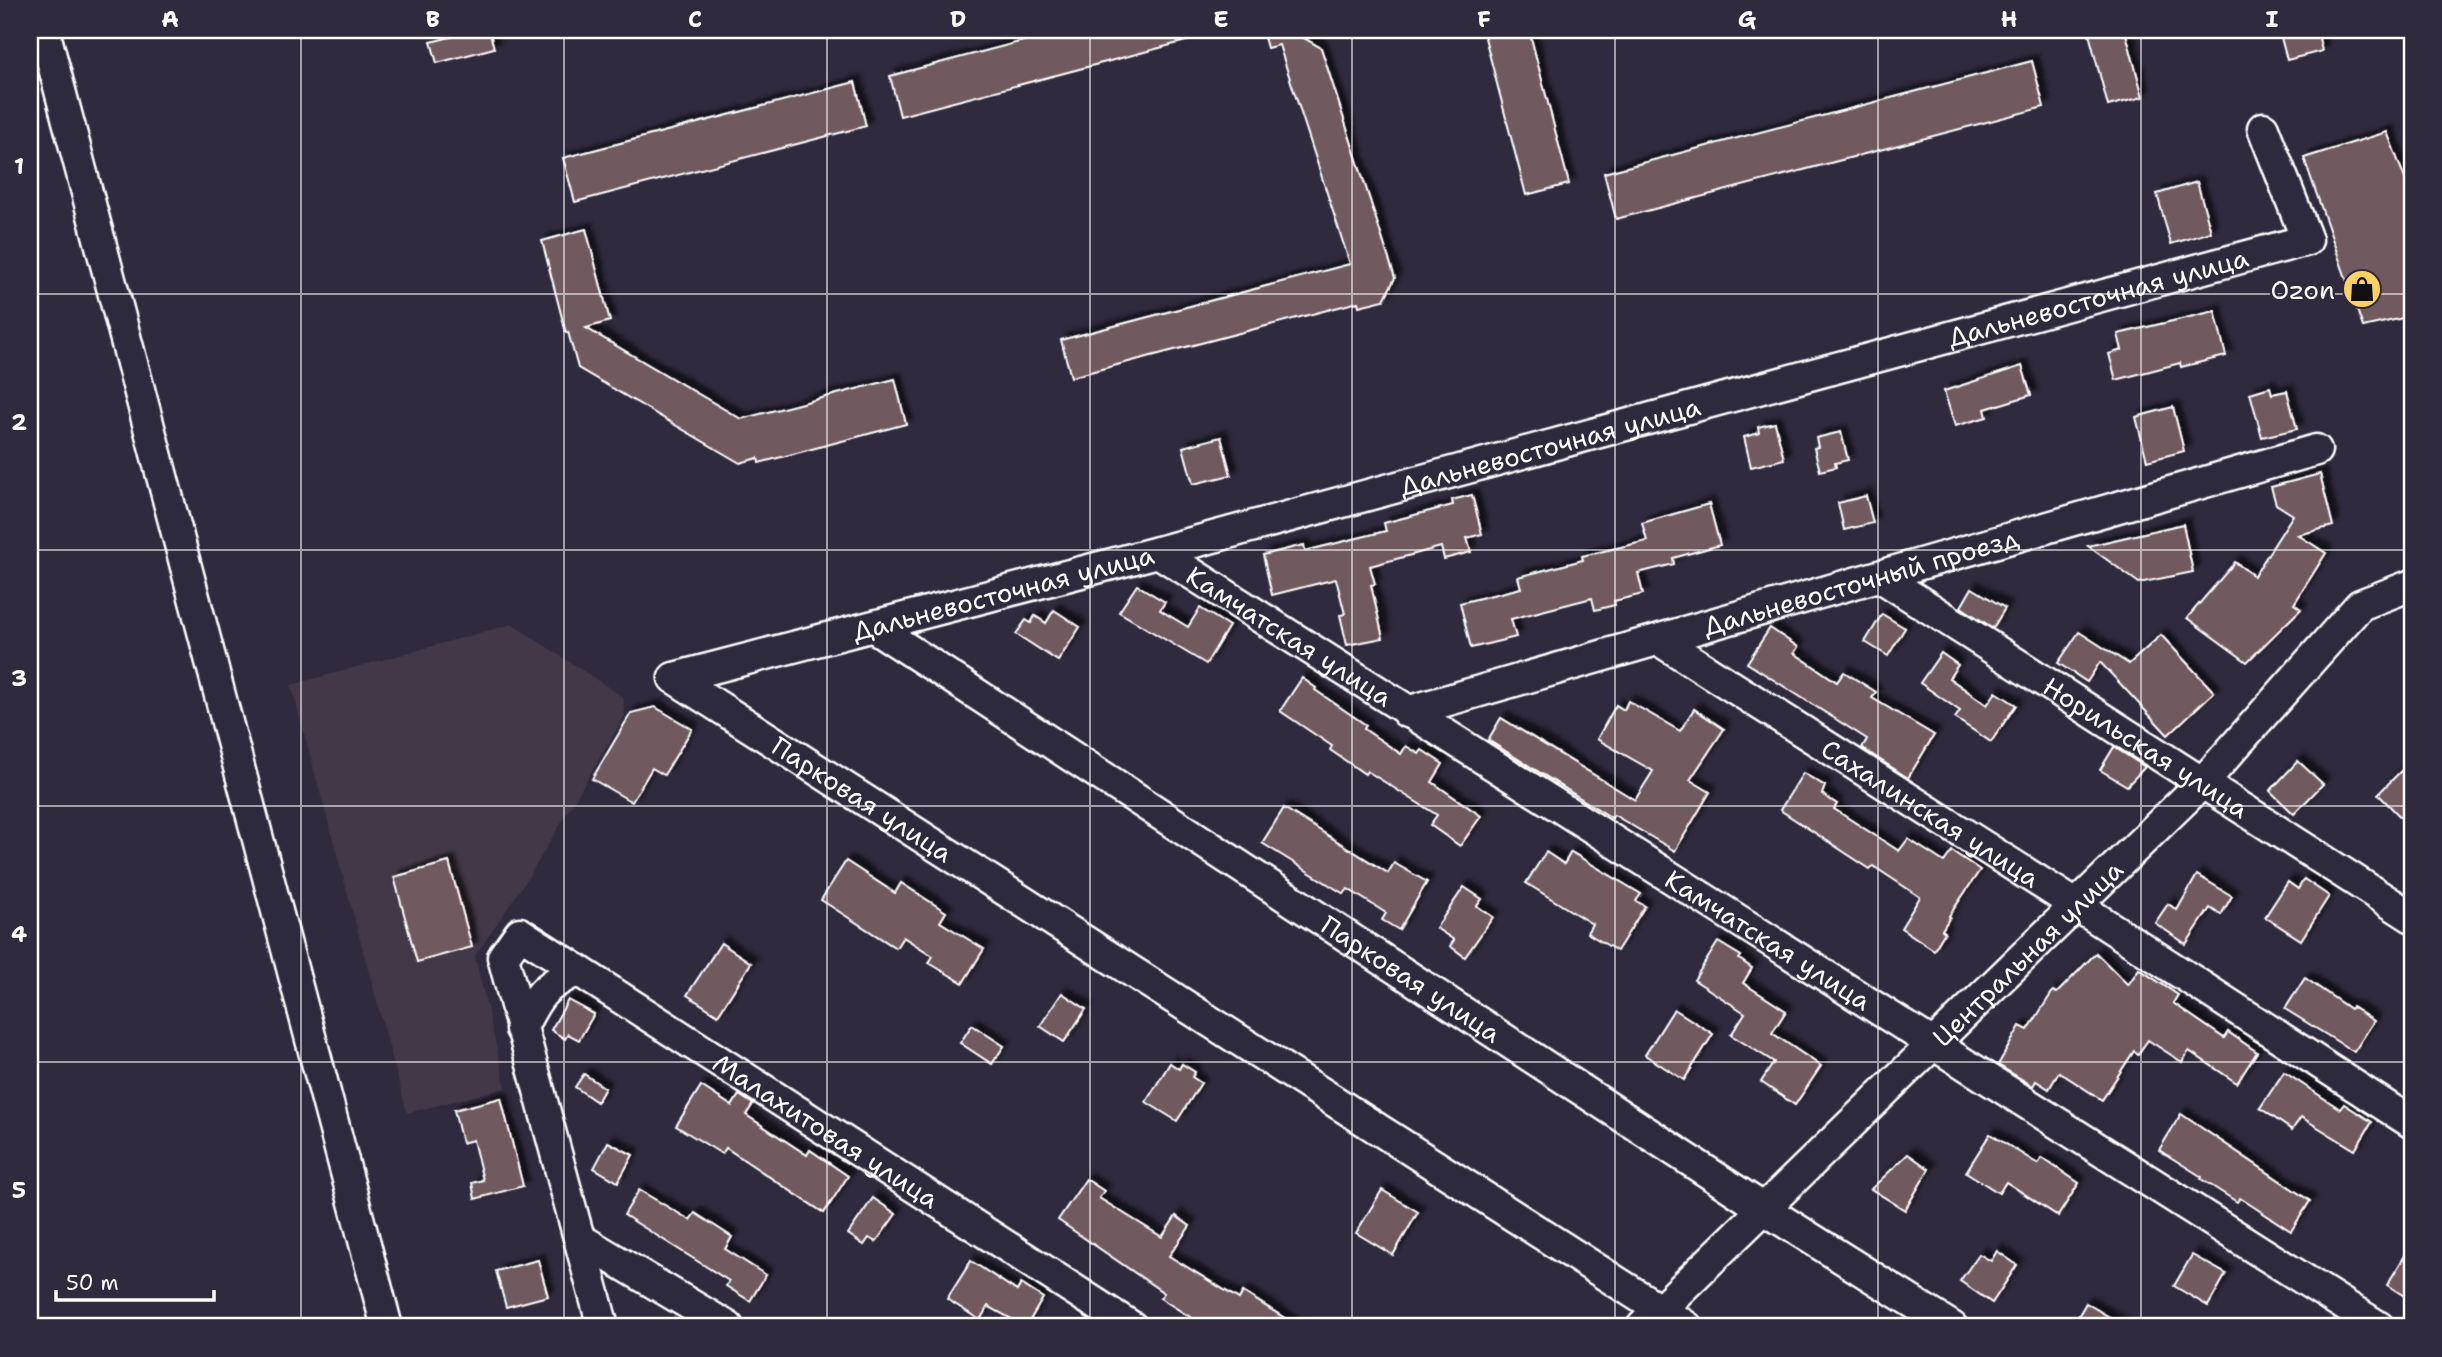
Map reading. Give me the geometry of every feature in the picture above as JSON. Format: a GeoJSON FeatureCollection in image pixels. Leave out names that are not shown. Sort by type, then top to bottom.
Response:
{"type":"FeatureCollection","features":[{"type":"Feature","properties":{"kind":"street"},"geometry":{"type":"LineString","coordinates":[[44,30],[387,1327]]}},
{"type":"Feature","properties":{"kind":"street","name":"Дальневосточная улица"},"geometry":{"type":"LineString","coordinates":[[674,678],[1158,552],[2307,240],[2263,128]]}},
{"type":"Feature","properties":{"kind":"street","name":"Дальневосточный проезд"},"geometry":{"type":"LineString","coordinates":[[1407,712],[2316,450]]}},
{"type":"Feature","properties":{"kind":"street","name":"Камчатская улица"},"geometry":{"type":"LineString","coordinates":[[1158,552],[2379,1327]]}},
{"type":"Feature","properties":{"kind":"street","name":"Норильская улица"},"geometry":{"type":"LineString","coordinates":[[1881,577],[2412,917]]}},
{"type":"Feature","properties":{"kind":"street","name":"Центральная улица"},"geometry":{"type":"LineString","coordinates":[[1651,1318],[2202,783],[2360,605],[2411,590]]}},
{"type":"Feature","properties":{"kind":"street","name":"Парковая улица"},"geometry":{"type":"LineString","coordinates":[[874,627],[1764,1209],[1951,1327]]}},
{"type":"Feature","properties":{"kind":"street","name":"Сахалинская улица"},"geometry":{"type":"LineString","coordinates":[[1659,640],[2412,1123]]}},
{"type":"Feature","properties":{"kind":"street","name":"Парковая улица"},"geometry":{"type":"LineString","coordinates":[[674,678],[1651,1318],[1687,1327]]}},
{"type":"Feature","properties":{"kind":"street","name":"Малахитовая улица"},"geometry":{"type":"LineString","coordinates":[[521,1029],[503,957],[520,933],[1132,1327]]}},
{"type":"Feature","properties":{"kind":"street"},"geometry":{"type":"LineString","coordinates":[[578,971],[552,983],[534,1003],[521,1029],[603,1327]]}},
{"type":"Feature","properties":{"kind":"street"},"geometry":{"type":"LineString","coordinates":[[580,1239],[728,1327]]}},
{"type":"Feature","properties":{"kind":"shaded area"},"geometry":{"type":"Polygon","coordinates":[[[512,624],[623,697],[625,716],[530,875],[475,956],[506,1088],[407,1113],[291,685],[512,624]]]}},
{"type":"Feature","properties":{"kind":"building"},"geometry":{"type":"Polygon","coordinates":[[[478,30],[489,30],[494,48],[437,63],[431,42],[478,30]]]}},
{"type":"Feature","properties":{"kind":"building"},"geometry":{"type":"Polygon","coordinates":[[[1065,30],[1208,30],[1209,35],[900,116],[890,76],[1065,30]]]}},
{"type":"Feature","properties":{"kind":"building"},"geometry":{"type":"Polygon","coordinates":[[[1262,30],[1314,30],[1314,35],[1304,38],[1321,48],[1395,278],[1384,300],[1359,306],[1358,302],[1071,377],[1061,340],[1350,264],[1279,45],[1267,48],[1262,30]]]}},
{"type":"Feature","properties":{"kind":"building"},"geometry":{"type":"Polygon","coordinates":[[[1483,30],[1529,30],[1569,184],[1526,195],[1483,30]]]}},
{"type":"Feature","properties":{"kind":"building"},"geometry":{"type":"Polygon","coordinates":[[[2088,30],[2125,30],[2143,97],[2108,106],[2088,30]]]}},
{"type":"Feature","properties":{"kind":"building"},"geometry":{"type":"Polygon","coordinates":[[[2279,30],[2317,30],[2322,51],[2287,60],[2279,30]]]}},
{"type":"Feature","properties":{"kind":"building"},"geometry":{"type":"Polygon","coordinates":[[[2032,61],[2044,107],[1616,219],[1604,173],[2032,61]]]}},
{"type":"Feature","properties":{"kind":"building"},"geometry":{"type":"Polygon","coordinates":[[[855,82],[866,126],[575,202],[563,158],[855,82]]]}},
{"type":"Feature","properties":{"kind":"building"},"geometry":{"type":"Polygon","coordinates":[[[2387,132],[2412,197],[2412,316],[2363,327],[2304,158],[2387,132]]]}},
{"type":"Feature","properties":{"kind":"building"},"geometry":{"type":"Polygon","coordinates":[[[2197,182],[2211,232],[2171,244],[2157,194],[2197,182]]]}},
{"type":"Feature","properties":{"kind":"building"},"geometry":{"type":"Polygon","coordinates":[[[586,229],[610,321],[586,328],[741,419],[895,379],[906,424],[759,463],[758,458],[740,463],[578,368],[542,241],[586,229]]]}},
{"type":"Feature","properties":{"kind":"building"},"geometry":{"type":"Polygon","coordinates":[[[2215,311],[2226,356],[2181,367],[2180,363],[2116,380],[2109,354],[2122,350],[2118,334],[2215,311]]]}},
{"type":"Feature","properties":{"kind":"building"},"geometry":{"type":"Polygon","coordinates":[[[2022,366],[2031,395],[1985,409],[1987,417],[1955,426],[1944,391],[2022,366]]]}},
{"type":"Feature","properties":{"kind":"building"},"geometry":{"type":"Polygon","coordinates":[[[2270,387],[2272,394],[2287,391],[2297,429],[2262,437],[2250,393],[2270,387]]]}},
{"type":"Feature","properties":{"kind":"building"},"geometry":{"type":"Polygon","coordinates":[[[2173,407],[2184,451],[2147,461],[2136,417],[2173,407]]]}},
{"type":"Feature","properties":{"kind":"building"},"geometry":{"type":"Polygon","coordinates":[[[1775,423],[1784,459],[1751,467],[1744,437],[1759,433],[1758,427],[1775,423]]]}},
{"type":"Feature","properties":{"kind":"building"},"geometry":{"type":"Polygon","coordinates":[[[1841,432],[1848,460],[1835,463],[1836,467],[1820,471],[1814,448],[1818,447],[1816,438],[1841,432]]]}},
{"type":"Feature","properties":{"kind":"building"},"geometry":{"type":"Polygon","coordinates":[[[1221,437],[1231,475],[1193,484],[1183,447],[1221,437]]]}},
{"type":"Feature","properties":{"kind":"building"},"geometry":{"type":"Polygon","coordinates":[[[2320,474],[2333,526],[2298,535],[2326,553],[2294,604],[2301,609],[2247,662],[2187,618],[2235,562],[2254,576],[2293,515],[2276,504],[2271,487],[2320,474]]]}},
{"type":"Feature","properties":{"kind":"building"},"geometry":{"type":"Polygon","coordinates":[[[1472,495],[1482,534],[1467,538],[1471,552],[1444,559],[1441,547],[1370,566],[1375,584],[1371,585],[1383,638],[1347,645],[1340,615],[1345,614],[1336,579],[1272,595],[1263,555],[1304,545],[1305,551],[1386,531],[1384,523],[1453,505],[1452,500],[1472,495]]]}},
{"type":"Feature","properties":{"kind":"building"},"geometry":{"type":"Polygon","coordinates":[[[1866,496],[1873,523],[1844,530],[1838,503],[1866,496]]]}},
{"type":"Feature","properties":{"kind":"building"},"geometry":{"type":"Polygon","coordinates":[[[1709,504],[1720,545],[1673,558],[1674,564],[1638,573],[1643,594],[1614,601],[1615,605],[1595,610],[1592,598],[1511,619],[1516,637],[1471,648],[1460,603],[1521,588],[1518,577],[1583,560],[1582,556],[1647,541],[1642,523],[1709,504]]]}},
{"type":"Feature","properties":{"kind":"building"},"geometry":{"type":"Polygon","coordinates":[[[2183,524],[2193,572],[2139,583],[2088,546],[2183,524]]]}},
{"type":"Feature","properties":{"kind":"building"},"geometry":{"type":"Polygon","coordinates":[[[1137,585],[1165,602],[1160,610],[1188,627],[1200,608],[1229,626],[1206,664],[1119,612],[1137,585]]]}},
{"type":"Feature","properties":{"kind":"building"},"geometry":{"type":"Polygon","coordinates":[[[1972,588],[2005,608],[1993,628],[1961,607],[1972,588]]]}},
{"type":"Feature","properties":{"kind":"building"},"geometry":{"type":"Polygon","coordinates":[[[1054,610],[1080,627],[1058,661],[1016,634],[1026,620],[1031,623],[1035,616],[1046,623],[1054,610]]]}},
{"type":"Feature","properties":{"kind":"building"},"geometry":{"type":"Polygon","coordinates":[[[1882,614],[1905,628],[1888,656],[1865,642],[1882,614]]]}},
{"type":"Feature","properties":{"kind":"building"},"geometry":{"type":"Polygon","coordinates":[[[1770,628],[1798,647],[1794,653],[1837,682],[1844,672],[1876,692],[1872,698],[1934,735],[1908,778],[1862,748],[1867,739],[1747,663],[1770,628]]]}},
{"type":"Feature","properties":{"kind":"building"},"geometry":{"type":"Polygon","coordinates":[[[2079,632],[2129,664],[2161,635],[2214,692],[2168,735],[2100,662],[2087,682],[2058,663],[2079,632]]]}},
{"type":"Feature","properties":{"kind":"building"},"geometry":{"type":"Polygon","coordinates":[[[1941,653],[1958,665],[1949,678],[1987,705],[1996,692],[2016,705],[1991,742],[1955,718],[1960,711],[1920,683],[1941,653]]]}},
{"type":"Feature","properties":{"kind":"building"},"geometry":{"type":"Polygon","coordinates":[[[1302,678],[1366,725],[1364,729],[1401,754],[1406,746],[1419,754],[1422,750],[1443,764],[1432,782],[1481,816],[1460,846],[1430,825],[1437,815],[1367,771],[1365,774],[1330,750],[1332,746],[1280,711],[1302,678]]]}},
{"type":"Feature","properties":{"kind":"building"},"geometry":{"type":"Polygon","coordinates":[[[1628,701],[1680,731],[1694,709],[1724,729],[1690,780],[1710,792],[1675,851],[1614,815],[1612,818],[1488,740],[1501,718],[1635,800],[1653,771],[1597,739],[1616,705],[1624,710],[1628,701]]]}},
{"type":"Feature","properties":{"kind":"building"},"geometry":{"type":"Polygon","coordinates":[[[655,707],[692,729],[664,775],[652,768],[632,802],[592,779],[631,713],[655,707]]]}},
{"type":"Feature","properties":{"kind":"building"},"geometry":{"type":"Polygon","coordinates":[[[2114,747],[2145,767],[2127,786],[2100,770],[2114,747]]]}},
{"type":"Feature","properties":{"kind":"building"},"geometry":{"type":"Polygon","coordinates":[[[2412,760],[2412,829],[2378,794],[2412,760]]]}},
{"type":"Feature","properties":{"kind":"building"},"geometry":{"type":"Polygon","coordinates":[[[2298,761],[2323,784],[2294,814],[2270,791],[2298,761]]]}},
{"type":"Feature","properties":{"kind":"building"},"geometry":{"type":"Polygon","coordinates":[[[1803,773],[1825,786],[1822,794],[1837,804],[1834,809],[1899,851],[1908,839],[1944,862],[1952,851],[1980,870],[1949,916],[1942,930],[1945,932],[1934,950],[1901,928],[1920,897],[1873,866],[1870,869],[1780,810],[1803,773]]]}},
{"type":"Feature","properties":{"kind":"building"},"geometry":{"type":"Polygon","coordinates":[[[1284,808],[1388,873],[1394,863],[1427,882],[1399,930],[1382,920],[1386,913],[1348,889],[1344,894],[1262,843],[1284,808]]]}},
{"type":"Feature","properties":{"kind":"building"},"geometry":{"type":"Polygon","coordinates":[[[1546,852],[1564,864],[1571,852],[1641,894],[1636,901],[1645,906],[1617,951],[1587,933],[1592,924],[1526,883],[1546,852]]]}},
{"type":"Feature","properties":{"kind":"building"},"geometry":{"type":"Polygon","coordinates":[[[846,861],[895,893],[901,883],[946,912],[940,922],[984,949],[963,983],[929,963],[933,956],[903,937],[896,948],[821,900],[846,861]]]}},
{"type":"Feature","properties":{"kind":"building"},"geometry":{"type":"Polygon","coordinates":[[[449,862],[472,947],[417,962],[394,877],[449,862]]]}},
{"type":"Feature","properties":{"kind":"building"},"geometry":{"type":"Polygon","coordinates":[[[2197,875],[2232,896],[2221,915],[2210,908],[2186,944],[2155,923],[2168,904],[2177,910],[2197,875]]]}},
{"type":"Feature","properties":{"kind":"building"},"geometry":{"type":"Polygon","coordinates":[[[2304,879],[2329,896],[2301,940],[2265,917],[2288,882],[2298,889],[2304,879]]]}},
{"type":"Feature","properties":{"kind":"building"},"geometry":{"type":"Polygon","coordinates":[[[1464,887],[1482,899],[1477,906],[1493,917],[1465,957],[1450,946],[1454,940],[1436,928],[1464,887]]]}},
{"type":"Feature","properties":{"kind":"building"},"geometry":{"type":"Polygon","coordinates":[[[1718,942],[1741,956],[1739,959],[1752,968],[1743,983],[1786,1011],[1772,1033],[1821,1066],[1795,1105],[1761,1082],[1774,1062],[1731,1035],[1745,1013],[1694,980],[1718,942]]]}},
{"type":"Feature","properties":{"kind":"building"},"geometry":{"type":"Polygon","coordinates":[[[721,943],[751,963],[718,1015],[687,995],[721,943]]]}},
{"type":"Feature","properties":{"kind":"building"},"geometry":{"type":"Polygon","coordinates":[[[2096,953],[2128,985],[2139,969],[2178,995],[2173,1003],[2224,1038],[2228,1032],[2257,1052],[2237,1083],[2189,1051],[2182,1062],[2148,1040],[2138,1054],[2134,1051],[2102,1100],[2059,1072],[2049,1089],[2036,1081],[2033,1086],[1998,1065],[2020,1026],[2028,1030],[2053,991],[2057,993],[2096,953]]]}},
{"type":"Feature","properties":{"kind":"building"},"geometry":{"type":"Polygon","coordinates":[[[2305,978],[2350,1009],[2352,1007],[2374,1021],[2354,1052],[2285,1009],[2305,978]]]}},
{"type":"Feature","properties":{"kind":"building"},"geometry":{"type":"Polygon","coordinates":[[[1062,993],[1086,1009],[1064,1042],[1040,1026],[1062,993]]]}},
{"type":"Feature","properties":{"kind":"building"},"geometry":{"type":"Polygon","coordinates":[[[568,1000],[594,1014],[579,1040],[568,1034],[565,1039],[551,1030],[568,1000]]]}},
{"type":"Feature","properties":{"kind":"building"},"geometry":{"type":"Polygon","coordinates":[[[1674,1009],[1713,1034],[1684,1080],[1645,1055],[1674,1009]]]}},
{"type":"Feature","properties":{"kind":"building"},"geometry":{"type":"Polygon","coordinates":[[[972,1025],[1004,1046],[992,1064],[960,1043],[972,1025]]]}},
{"type":"Feature","properties":{"kind":"building"},"geometry":{"type":"Polygon","coordinates":[[[1170,1063],[1179,1069],[1182,1064],[1195,1072],[1192,1077],[1201,1083],[1177,1121],[1146,1102],[1170,1063]]]}},
{"type":"Feature","properties":{"kind":"building"},"geometry":{"type":"Polygon","coordinates":[[[2284,1072],[2340,1109],[2344,1104],[2372,1122],[2355,1150],[2301,1117],[2292,1130],[2260,1108],[2284,1072]]]}},
{"type":"Feature","properties":{"kind":"building"},"geometry":{"type":"Polygon","coordinates":[[[584,1074],[605,1088],[597,1102],[575,1087],[584,1074]]]}},
{"type":"Feature","properties":{"kind":"building"},"geometry":{"type":"Polygon","coordinates":[[[701,1086],[732,1106],[739,1095],[753,1104],[746,1115],[807,1155],[810,1150],[848,1176],[824,1213],[726,1148],[722,1154],[676,1126],[701,1086]]]}},
{"type":"Feature","properties":{"kind":"building"},"geometry":{"type":"Polygon","coordinates":[[[501,1098],[523,1186],[475,1199],[472,1183],[483,1180],[473,1140],[462,1143],[454,1110],[501,1098]]]}},
{"type":"Feature","properties":{"kind":"building"},"geometry":{"type":"Polygon","coordinates":[[[2181,1114],[2310,1201],[2291,1231],[2240,1198],[2237,1202],[2159,1150],[2181,1114]]]}},
{"type":"Feature","properties":{"kind":"building"},"geometry":{"type":"Polygon","coordinates":[[[1990,1134],[2038,1164],[2042,1158],[2079,1183],[2058,1216],[2006,1182],[1999,1193],[1966,1172],[1990,1134]]]}},
{"type":"Feature","properties":{"kind":"building"},"geometry":{"type":"Polygon","coordinates":[[[608,1142],[633,1155],[618,1182],[594,1168],[608,1142]]]}},
{"type":"Feature","properties":{"kind":"building"},"geometry":{"type":"Polygon","coordinates":[[[1908,1154],[1929,1169],[1905,1210],[1871,1189],[1908,1154]]]}},
{"type":"Feature","properties":{"kind":"building"},"geometry":{"type":"Polygon","coordinates":[[[1086,1179],[1104,1191],[1099,1198],[1162,1237],[1176,1216],[1190,1226],[1169,1256],[1239,1299],[1243,1292],[1299,1327],[1206,1327],[1160,1298],[1164,1293],[1058,1220],[1086,1179]]]}},
{"type":"Feature","properties":{"kind":"building"},"geometry":{"type":"Polygon","coordinates":[[[639,1190],[690,1220],[695,1213],[732,1237],[725,1249],[766,1275],[750,1301],[726,1286],[729,1281],[624,1215],[639,1190]]]}},
{"type":"Feature","properties":{"kind":"building"},"geometry":{"type":"Polygon","coordinates":[[[1382,1190],[1418,1212],[1393,1255],[1356,1233],[1382,1190]]]}},
{"type":"Feature","properties":{"kind":"building"},"geometry":{"type":"Polygon","coordinates":[[[873,1198],[896,1214],[876,1242],[869,1238],[864,1245],[848,1234],[873,1198]]]}},
{"type":"Feature","properties":{"kind":"building"},"geometry":{"type":"Polygon","coordinates":[[[2412,1244],[2412,1301],[2387,1285],[2412,1244]]]}},
{"type":"Feature","properties":{"kind":"building"},"geometry":{"type":"Polygon","coordinates":[[[1997,1251],[2017,1265],[1992,1303],[1960,1281],[1979,1254],[1991,1261],[1997,1251]]]}},
{"type":"Feature","properties":{"kind":"building"},"geometry":{"type":"Polygon","coordinates":[[[2192,1255],[2226,1274],[2208,1306],[2174,1286],[2192,1255]]]}},
{"type":"Feature","properties":{"kind":"building"},"geometry":{"type":"Polygon","coordinates":[[[538,1260],[548,1296],[506,1307],[496,1271],[538,1260]]]}},
{"type":"Feature","properties":{"kind":"building"},"geometry":{"type":"Polygon","coordinates":[[[971,1261],[1017,1291],[1021,1284],[1043,1298],[1026,1327],[988,1306],[980,1320],[947,1299],[971,1261]]]}},
{"type":"Feature","properties":{"kind":"building"},"geometry":{"type":"Polygon","coordinates":[[[2086,1303],[2126,1327],[2072,1327],[2086,1303]]]}},
{"type":"Feature","properties":{"kind":"place","name":"Ozon"},"geometry":{"type":"Point","coordinates":[2362,289]}}]}
